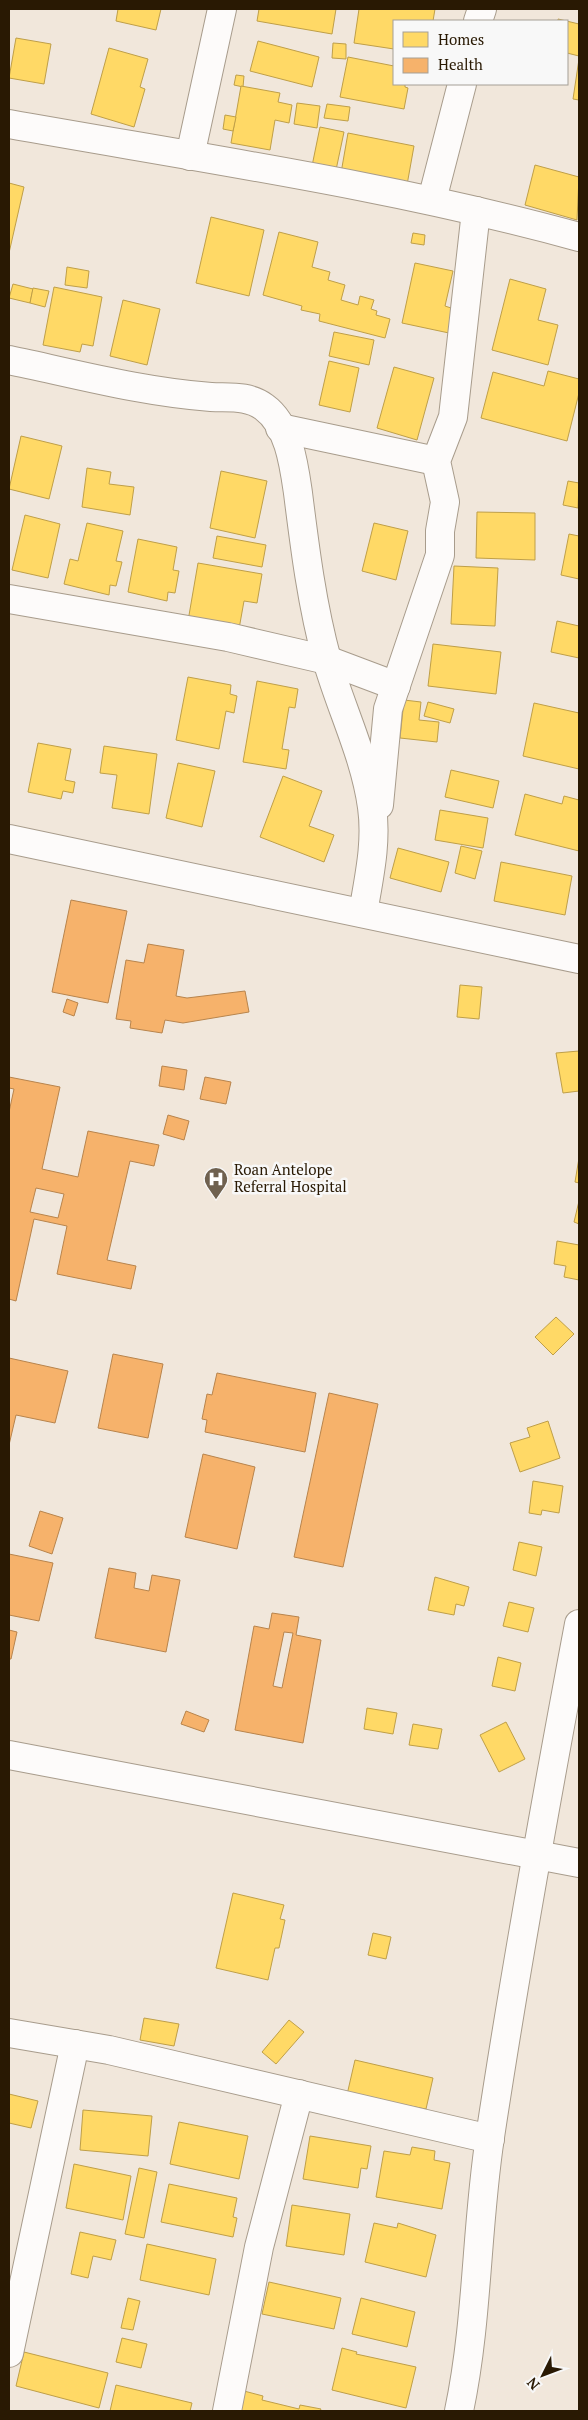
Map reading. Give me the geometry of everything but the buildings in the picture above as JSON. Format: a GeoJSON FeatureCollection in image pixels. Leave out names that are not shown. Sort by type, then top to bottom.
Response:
{"type":"FeatureCollection","features":[{"type":"Feature","properties":{"kind":"street"},"geometry":{"type":"LineString","coordinates":[[190,156],[222,9]]}},
{"type":"Feature","properties":{"kind":"street"},"geometry":{"type":"LineString","coordinates":[[432,200],[462,85]]}},
{"type":"Feature","properties":{"kind":"street"},"geometry":{"type":"LineString","coordinates":[[9,124],[432,200],[500,215],[579,237]]}},
{"type":"Feature","properties":{"kind":"street"},"geometry":{"type":"LineString","coordinates":[[363,913],[375,840],[388,709],[440,555],[440,531],[445,502],[436,461],[453,417],[476,211]]}},
{"type":"Feature","properties":{"kind":"street"},"geometry":{"type":"LineString","coordinates":[[9,360],[127,387],[209,397],[250,399],[266,408],[280,428],[292,453],[315,610],[327,660],[365,773],[372,806],[375,840]]}},
{"type":"Feature","properties":{"kind":"street"},"geometry":{"type":"LineString","coordinates":[[280,428],[436,461]]}},
{"type":"Feature","properties":{"kind":"street"},"geometry":{"type":"LineString","coordinates":[[9,599],[228,637],[327,660],[396,686]]}},
{"type":"Feature","properties":{"kind":"street"},"geometry":{"type":"LineString","coordinates":[[9,839],[579,959]]}},
{"type":"Feature","properties":{"kind":"street"},"geometry":{"type":"LineString","coordinates":[[459,2411],[474,2317],[490,2139],[537,1855],[579,1624]]}},
{"type":"Feature","properties":{"kind":"street"},"geometry":{"type":"LineString","coordinates":[[9,1755],[579,1863]]}},
{"type":"Feature","properties":{"kind":"street"},"geometry":{"type":"LineString","coordinates":[[9,2033],[109,2050],[490,2139]]}},
{"type":"Feature","properties":{"kind":"street"},"geometry":{"type":"LineString","coordinates":[[9,2353],[75,2044]]}},
{"type":"Feature","properties":{"kind":"street"},"geometry":{"type":"LineString","coordinates":[[227,2411],[259,2247],[299,2094]]}},
{"type":"Feature","properties":{"kind":"place","name":"Roan Antelope Referral Hospital"},"geometry":{"type":"Point","coordinates":[216,1200]}}]}
